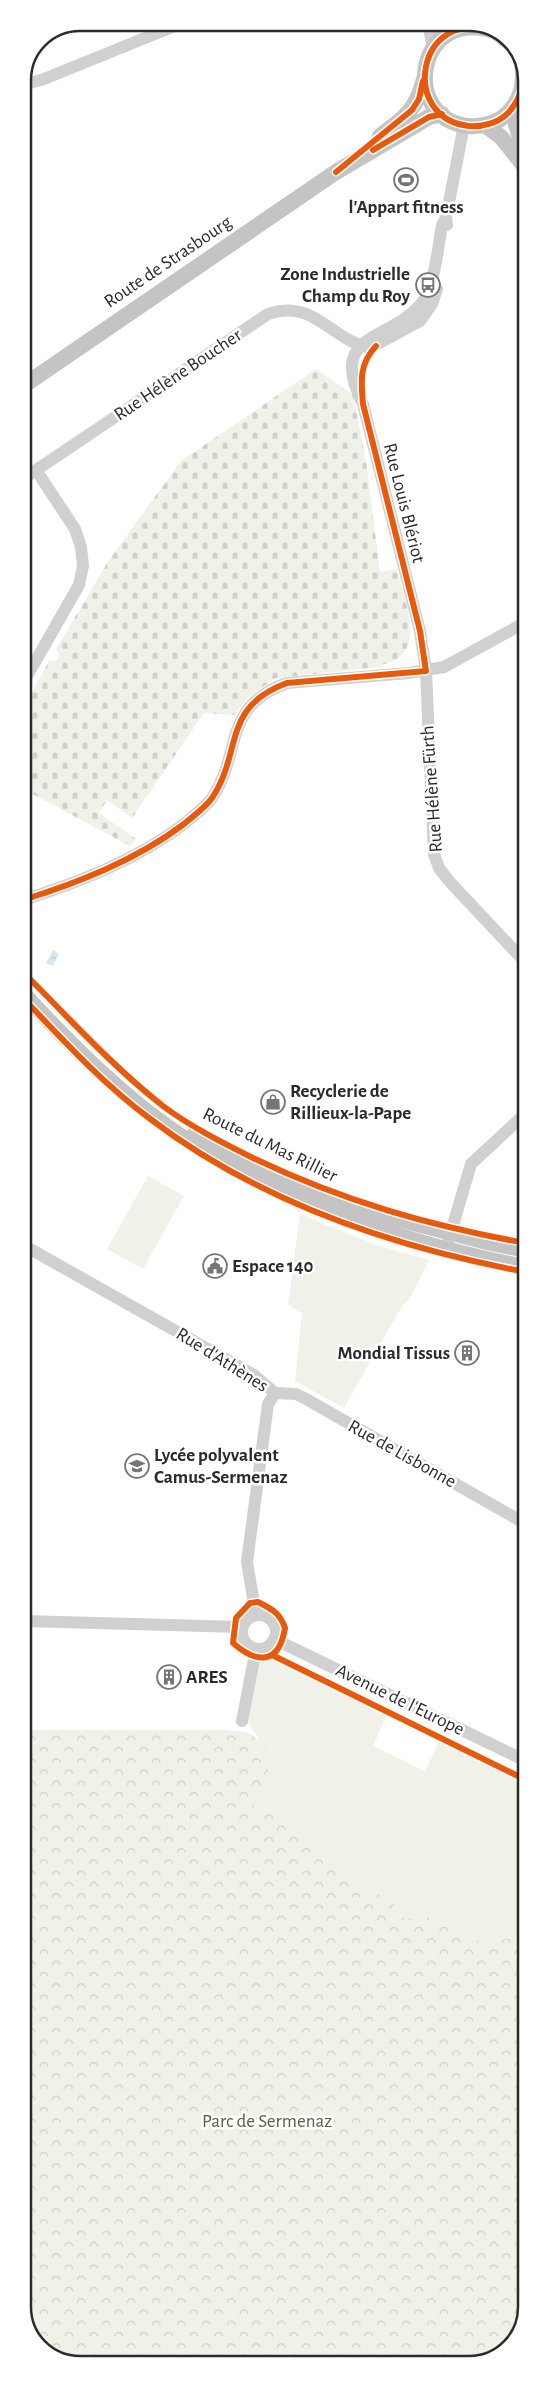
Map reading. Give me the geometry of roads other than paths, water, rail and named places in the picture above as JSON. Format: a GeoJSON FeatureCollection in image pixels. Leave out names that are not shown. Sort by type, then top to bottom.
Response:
{"type":"FeatureCollection","features":[{"type":"Feature","properties":{"kind":"main road"},"geometry":{"type":"LineString","coordinates":[[433,48],[442,38],[454,31]]}},
{"type":"Feature","properties":{"kind":"main road","name":"Route de Strasbourg"},"geometry":{"type":"LineString","coordinates":[[336,172],[412,110],[419,98],[428,58],[433,48]]}},
{"type":"Feature","properties":{"kind":"main road"},"geometry":{"type":"LineString","coordinates":[[424,79],[427,92],[433,104],[442,114],[464,125],[485,125],[506,115],[514,106],[518,96]]}},
{"type":"Feature","properties":{"kind":"main road"},"geometry":{"type":"LineString","coordinates":[[514,106],[518,130]]}},
{"type":"Feature","properties":{"kind":"main road","name":"Route de Strasbourg"},"geometry":{"type":"LineString","coordinates":[[31,381],[336,172],[429,117],[442,114]]}},
{"type":"Feature","properties":{"kind":"main road"},"geometry":{"type":"LineString","coordinates":[[485,125],[501,137],[518,157]]}},
{"type":"Feature","properties":{"kind":"main road","name":"Route du Mas Rillier"},"geometry":{"type":"LineString","coordinates":[[31,999],[98,1069],[140,1106],[215,1158],[248,1176],[371,1228],[448,1241],[518,1249]]}},
{"type":"Feature","properties":{"kind":"main road","name":"Route du Mas Rillier"},"geometry":{"type":"LineString","coordinates":[[448,1241],[518,1264]]}},
{"type":"Feature","properties":{"kind":"street"},"geometry":{"type":"LineString","coordinates":[[31,83],[162,31]]}},
{"type":"Feature","properties":{"kind":"street"},"geometry":{"type":"LineString","coordinates":[[430,31],[433,48]]}},
{"type":"Feature","properties":{"kind":"street"},"geometry":{"type":"LineString","coordinates":[[339,334],[373,342],[420,321],[432,304],[441,270],[448,229],[446,218],[464,125]]}},
{"type":"Feature","properties":{"kind":"street","name":"Rue Hélène Boucher"},"geometry":{"type":"LineString","coordinates":[[31,473],[268,314],[282,309],[298,309],[360,346]]}},
{"type":"Feature","properties":{"kind":"street","name":"Rue Louis Blériot"},"geometry":{"type":"LineString","coordinates":[[339,334],[352,362],[357,392],[364,404],[420,631],[426,671]]}},
{"type":"Feature","properties":{"kind":"street"},"geometry":{"type":"LineString","coordinates":[[352,362],[354,353],[360,346],[370,348],[373,342]]}},
{"type":"Feature","properties":{"kind":"street"},"geometry":{"type":"LineString","coordinates":[[31,669],[79,585],[83,566],[81,547],[75,529],[36,470]]}},
{"type":"Feature","properties":{"kind":"street"},"geometry":{"type":"LineString","coordinates":[[31,897],[111,868],[170,834],[197,813],[211,799],[221,780],[236,727],[257,700],[272,689],[287,683],[426,671],[444,666],[518,626]]}},
{"type":"Feature","properties":{"kind":"street","name":"Rue Hélène Fürth"},"geometry":{"type":"LineString","coordinates":[[426,671],[434,854],[439,868],[449,881],[518,954]]}},
{"type":"Feature","properties":{"kind":"street"},"geometry":{"type":"LineString","coordinates":[[448,1241],[471,1164],[518,1120]]}},
{"type":"Feature","properties":{"kind":"street","name":"Rue d'Athènes"},"geometry":{"type":"LineString","coordinates":[[31,1250],[254,1375],[275,1393],[268,1404],[247,1562],[256,1615]]}},
{"type":"Feature","properties":{"kind":"street","name":"Rue de Lisbonne"},"geometry":{"type":"LineString","coordinates":[[275,1393],[296,1394],[306,1399],[518,1519]]}},
{"type":"Feature","properties":{"kind":"street"},"geometry":{"type":"LineString","coordinates":[[256,1615],[262,1615],[272,1621],[275,1627],[274,1639],[267,1647],[256,1649],[246,1643],[242,1627],[248,1619],[256,1615]]}},
{"type":"Feature","properties":{"kind":"street"},"geometry":{"type":"LineString","coordinates":[[31,1620],[242,1627]]}},
{"type":"Feature","properties":{"kind":"street","name":"Avenue de l'Europe"},"geometry":{"type":"LineString","coordinates":[[274,1639],[518,1756]]}},
{"type":"Feature","properties":{"kind":"street"},"geometry":{"type":"LineString","coordinates":[[242,1721],[256,1649]]}},
{"type":"Feature","properties":{"kind":"water"},"geometry":{"type":"Polygon","coordinates":[[[53,950],[59,954],[53,966],[46,963],[53,950]]]}},
{"type":"Feature","properties":{"kind":"place","name":"l'Appart fitness"},"geometry":{"type":"Point","coordinates":[406,180]}},
{"type":"Feature","properties":{"kind":"place","name":"Zone Industrielle Champ du Roy"},"geometry":{"type":"Point","coordinates":[428,285]}},
{"type":"Feature","properties":{"kind":"place","name":"Recyclerie de Rillieux-la-Pape"},"geometry":{"type":"Point","coordinates":[273,1102]}},
{"type":"Feature","properties":{"kind":"place","name":"Espace 140"},"geometry":{"type":"Point","coordinates":[215,1266]}},
{"type":"Feature","properties":{"kind":"place","name":"Mondial Tissus"},"geometry":{"type":"Point","coordinates":[467,1353]}},
{"type":"Feature","properties":{"kind":"place","name":"Lycée polyvalent Camus-Sermenaz"},"geometry":{"type":"Point","coordinates":[137,1466]}},
{"type":"Feature","properties":{"kind":"place","name":"ARES"},"geometry":{"type":"Point","coordinates":[169,1677]}},
{"type":"Feature","properties":{"kind":"park label","name":"Parc de Sermenaz"},"geometry":{"type":"Point","coordinates":[267,2121]}}]}
